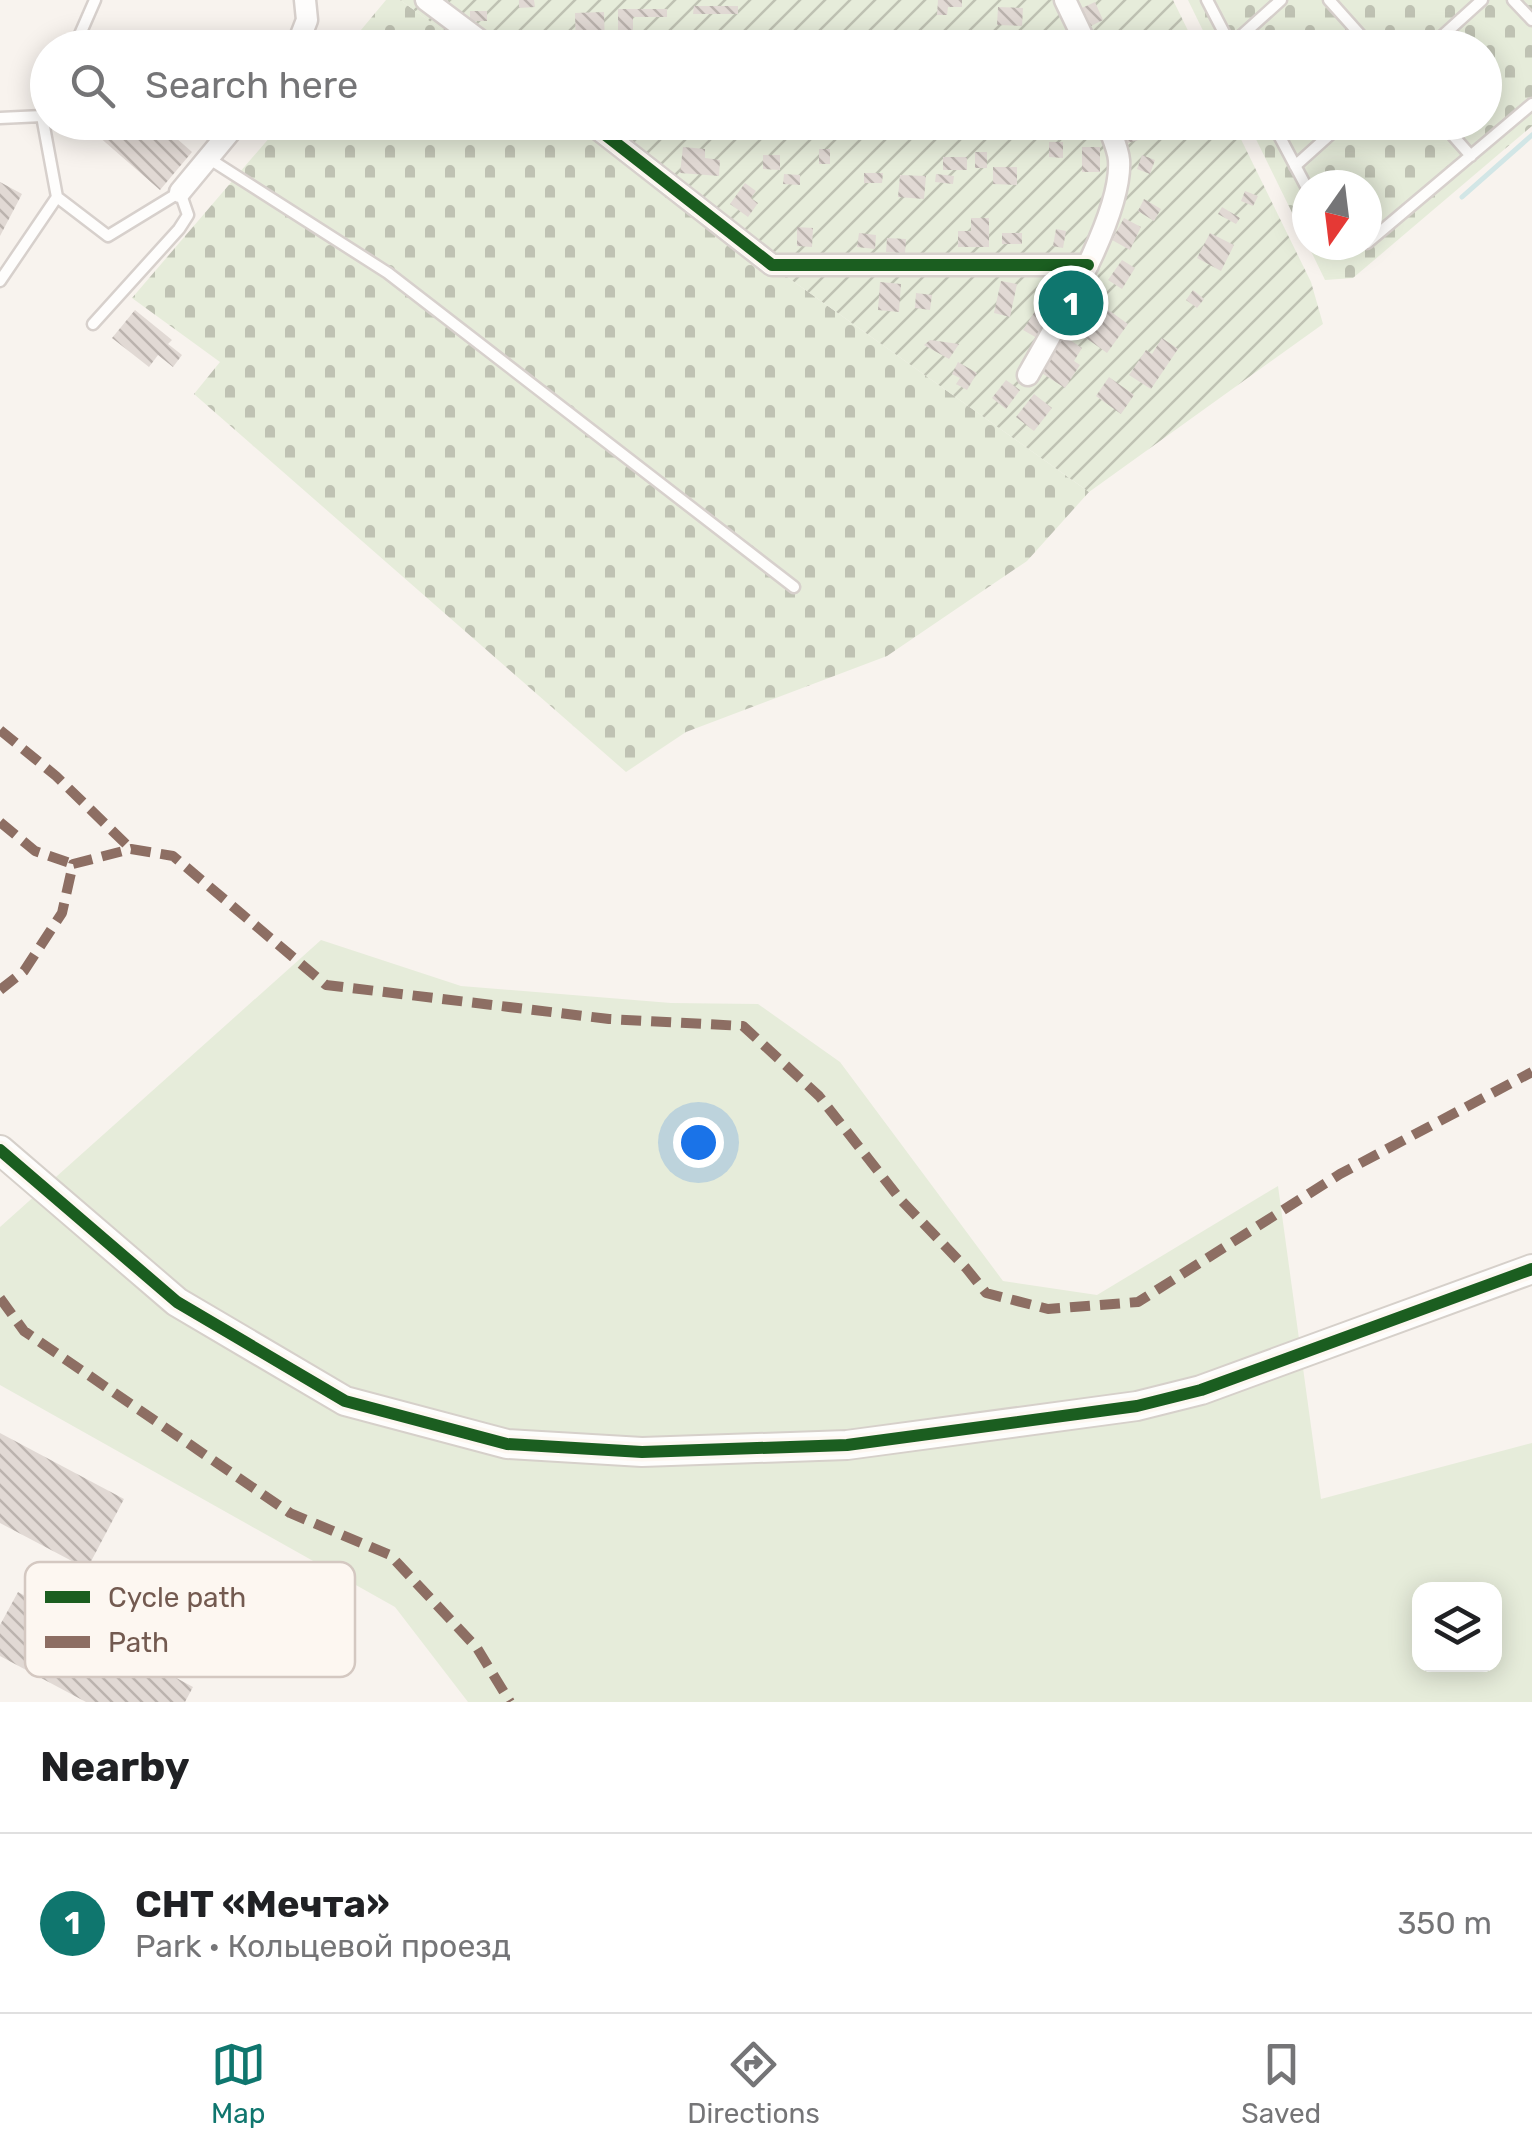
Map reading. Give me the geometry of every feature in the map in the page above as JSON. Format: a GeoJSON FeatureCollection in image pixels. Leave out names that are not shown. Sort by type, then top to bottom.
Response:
{"type":"FeatureCollection","features":[{"type":"Feature","properties":{"kind":"street"},"geometry":{"type":"LineString","coordinates":[[303,30],[307,20],[305,0]]}},
{"type":"Feature","properties":{"kind":"street"},"geometry":{"type":"LineString","coordinates":[[426,0],[466,30]]}},
{"type":"Feature","properties":{"kind":"street"},"geometry":{"type":"LineString","coordinates":[[1065,0],[1079,30]]}},
{"type":"Feature","properties":{"kind":"street"},"geometry":{"type":"LineString","coordinates":[[180,192],[223,140]]}},
{"type":"Feature","properties":{"kind":"street"},"geometry":{"type":"LineString","coordinates":[[612,140],[772,266],[1088,266]]}},
{"type":"Feature","properties":{"kind":"street"},"geometry":{"type":"LineString","coordinates":[[1028,376],[1088,266],[1118,185],[1119,157],[1113,140]]}},
{"type":"Feature","properties":{"kind":"street"},"geometry":{"type":"LineString","coordinates":[[0,1150],[177,1302],[345,1401],[506,1444],[642,1452],[846,1444],[1137,1406],[1201,1390],[1532,1269]]}},
{"type":"Feature","properties":{"kind":"lane"},"geometry":{"type":"LineString","coordinates":[[82,30],[95,0]]}},
{"type":"Feature","properties":{"kind":"lane"},"geometry":{"type":"LineString","coordinates":[[1207,0],[1223,30]]}},
{"type":"Feature","properties":{"kind":"lane"},"geometry":{"type":"LineString","coordinates":[[1249,30],[1281,0]]}},
{"type":"Feature","properties":{"kind":"lane"},"geometry":{"type":"LineString","coordinates":[[1329,0],[1356,30]]}},
{"type":"Feature","properties":{"kind":"lane"},"geometry":{"type":"LineString","coordinates":[[1449,30],[1482,0]]}},
{"type":"Feature","properties":{"kind":"lane"},"geometry":{"type":"LineString","coordinates":[[1514,0],[1532,20]]}},
{"type":"Feature","properties":{"kind":"lane"},"geometry":{"type":"LineString","coordinates":[[1502,130],[1532,104]]}},
{"type":"Feature","properties":{"kind":"lane"},"geometry":{"type":"LineString","coordinates":[[0,118],[30,113]]}},
{"type":"Feature","properties":{"kind":"lane"},"geometry":{"type":"LineString","coordinates":[[0,281],[57,197],[49,140]]}},
{"type":"Feature","properties":{"kind":"lane"},"geometry":{"type":"LineString","coordinates":[[1281,140],[1297,170]]}},
{"type":"Feature","properties":{"kind":"lane"},"geometry":{"type":"LineString","coordinates":[[1295,166],[1324,140]]}},
{"type":"Feature","properties":{"kind":"lane"},"geometry":{"type":"LineString","coordinates":[[1456,140],[1471,156]]}},
{"type":"Feature","properties":{"kind":"lane"},"geometry":{"type":"LineString","coordinates":[[1382,230],[1490,140]]}},
{"type":"Feature","properties":{"kind":"lane"},"geometry":{"type":"LineString","coordinates":[[208,158],[388,273],[794,586]]}},
{"type":"Feature","properties":{"kind":"lane"},"geometry":{"type":"LineString","coordinates":[[57,197],[108,236],[180,192],[188,215],[93,324]]}},
{"type":"Feature","properties":{"kind":"green space"},"geometry":{"type":"Polygon","coordinates":[[[386,0],[400,0],[442,30],[361,30],[386,0]]]}},
{"type":"Feature","properties":{"kind":"green space"},"geometry":{"type":"Polygon","coordinates":[[[400,0],[1173,0],[1188,30],[442,30],[400,0]]]}},
{"type":"Feature","properties":{"kind":"green space"},"geometry":{"type":"Polygon","coordinates":[[[1188,0],[1532,0],[1532,126],[1382,253],[1382,170],[1292,170],[1292,212],[1256,140],[1502,140],[1502,30],[1203,30],[1188,0]]]}},
{"type":"Feature","properties":{"kind":"green space"},"geometry":{"type":"Polygon","coordinates":[[[267,140],[595,140],[1089,492],[1027,561],[887,656],[686,732],[626,772],[194,394],[220,362],[132,298],[267,140]]]}},
{"type":"Feature","properties":{"kind":"green space"},"geometry":{"type":"Polygon","coordinates":[[[595,140],[1241,140],[1292,243],[1292,260],[1300,260],[1311,282],[1323,324],[1089,492],[595,140]]]}},
{"type":"Feature","properties":{"kind":"green space"},"geometry":{"type":"Polygon","coordinates":[[[1315,260],[1374,260],[1353,278],[1325,280],[1315,260]]]}},
{"type":"Feature","properties":{"kind":"green space"},"geometry":{"type":"Polygon","coordinates":[[[321,940],[461,986],[671,1003],[758,1004],[840,1062],[1003,1281],[1097,1295],[1278,1186],[1321,1499],[1532,1443],[1532,1702],[468,1702],[395,1607],[355,1585],[355,1562],[315,1562],[0,1385],[0,1227],[321,940]]]}},
{"type":"Feature","properties":{"kind":"building"},"geometry":{"type":"Polygon","coordinates":[[[519,0],[534,0],[535,7],[519,8],[519,0]]]}},
{"type":"Feature","properties":{"kind":"building"},"geometry":{"type":"Polygon","coordinates":[[[938,0],[962,0],[962,7],[948,7],[947,15],[937,15],[938,0]]]}},
{"type":"Feature","properties":{"kind":"building"},"geometry":{"type":"Polygon","coordinates":[[[1095,2],[1103,20],[1091,26],[1082,8],[1095,2]]]}},
{"type":"Feature","properties":{"kind":"building"},"geometry":{"type":"Polygon","coordinates":[[[694,6],[738,6],[738,14],[693,14],[694,6]]]}},
{"type":"Feature","properties":{"kind":"building"},"geometry":{"type":"Polygon","coordinates":[[[998,7],[1023,8],[1022,26],[997,25],[998,7]]]}},
{"type":"Feature","properties":{"kind":"building"},"geometry":{"type":"Polygon","coordinates":[[[618,9],[667,9],[667,17],[633,17],[633,30],[618,30],[618,9]]]}},
{"type":"Feature","properties":{"kind":"building"},"geometry":{"type":"Polygon","coordinates":[[[470,11],[487,11],[487,21],[470,21],[470,11]]]}},
{"type":"Feature","properties":{"kind":"building"},"geometry":{"type":"Polygon","coordinates":[[[604,12],[604,30],[575,30],[575,13],[604,12]]]}},
{"type":"Feature","properties":{"kind":"building"},"geometry":{"type":"Polygon","coordinates":[[[103,140],[178,140],[192,152],[160,190],[103,140]]]}},
{"type":"Feature","properties":{"kind":"building"},"geometry":{"type":"Polygon","coordinates":[[[1049,142],[1063,142],[1063,158],[1049,157],[1049,142]]]}},
{"type":"Feature","properties":{"kind":"building"},"geometry":{"type":"Polygon","coordinates":[[[683,147],[705,149],[705,158],[720,160],[719,176],[680,173],[683,147]]]}},
{"type":"Feature","properties":{"kind":"building"},"geometry":{"type":"Polygon","coordinates":[[[1082,147],[1100,147],[1100,172],[1082,172],[1082,147]]]}},
{"type":"Feature","properties":{"kind":"building"},"geometry":{"type":"Polygon","coordinates":[[[819,149],[830,149],[830,164],[819,164],[819,149]]]}},
{"type":"Feature","properties":{"kind":"building"},"geometry":{"type":"Polygon","coordinates":[[[975,152],[987,152],[987,168],[975,168],[975,152]]]}},
{"type":"Feature","properties":{"kind":"building"},"geometry":{"type":"Polygon","coordinates":[[[763,155],[780,155],[780,170],[763,169],[763,155]]]}},
{"type":"Feature","properties":{"kind":"building"},"geometry":{"type":"Polygon","coordinates":[[[1142,155],[1155,160],[1150,174],[1137,169],[1142,155]]]}},
{"type":"Feature","properties":{"kind":"building"},"geometry":{"type":"Polygon","coordinates":[[[943,157],[967,157],[967,170],[943,170],[943,157]]]}},
{"type":"Feature","properties":{"kind":"building"},"geometry":{"type":"Polygon","coordinates":[[[993,167],[1017,167],[1017,185],[993,184],[993,167]]]}},
{"type":"Feature","properties":{"kind":"building"},"geometry":{"type":"Polygon","coordinates":[[[864,173],[883,173],[882,183],[864,183],[864,173]]]}},
{"type":"Feature","properties":{"kind":"building"},"geometry":{"type":"Polygon","coordinates":[[[784,174],[800,175],[800,185],[783,184],[784,174]]]}},
{"type":"Feature","properties":{"kind":"building"},"geometry":{"type":"Polygon","coordinates":[[[936,174],[954,176],[953,184],[935,182],[936,174]]]}},
{"type":"Feature","properties":{"kind":"building"},"geometry":{"type":"Polygon","coordinates":[[[900,175],[926,176],[924,199],[898,197],[900,175]]]}},
{"type":"Feature","properties":{"kind":"building"},"geometry":{"type":"Polygon","coordinates":[[[0,182],[22,194],[0,236],[0,182]]]}},
{"type":"Feature","properties":{"kind":"building"},"geometry":{"type":"Polygon","coordinates":[[[745,183],[756,191],[751,198],[758,203],[748,217],[730,204],[745,183]]]}},
{"type":"Feature","properties":{"kind":"building"},"geometry":{"type":"Polygon","coordinates":[[[1245,191],[1258,196],[1253,206],[1241,201],[1245,191]]]}},
{"type":"Feature","properties":{"kind":"building"},"geometry":{"type":"Polygon","coordinates":[[[1144,199],[1161,209],[1154,221],[1138,211],[1144,199]]]}},
{"type":"Feature","properties":{"kind":"building"},"geometry":{"type":"Polygon","coordinates":[[[1222,207],[1240,218],[1236,224],[1218,214],[1222,207]]]}},
{"type":"Feature","properties":{"kind":"building"},"geometry":{"type":"Polygon","coordinates":[[[971,218],[989,218],[989,247],[958,247],[958,231],[971,231],[971,218]]]}},
{"type":"Feature","properties":{"kind":"building"},"geometry":{"type":"Polygon","coordinates":[[[1124,218],[1141,227],[1130,250],[1112,240],[1124,218]]]}},
{"type":"Feature","properties":{"kind":"building"},"geometry":{"type":"Polygon","coordinates":[[[797,227],[813,228],[812,247],[797,246],[797,227]]]}},
{"type":"Feature","properties":{"kind":"building"},"geometry":{"type":"Polygon","coordinates":[[[1056,229],[1066,231],[1063,248],[1053,246],[1056,229]]]}},
{"type":"Feature","properties":{"kind":"building"},"geometry":{"type":"Polygon","coordinates":[[[859,233],[876,235],[875,249],[857,247],[859,233]]]}},
{"type":"Feature","properties":{"kind":"building"},"geometry":{"type":"Polygon","coordinates":[[[1002,233],[1022,233],[1022,244],[1002,244],[1002,233]]]}},
{"type":"Feature","properties":{"kind":"building"},"geometry":{"type":"Polygon","coordinates":[[[1210,233],[1234,245],[1221,271],[1197,258],[1210,233]]]}},
{"type":"Feature","properties":{"kind":"building"},"geometry":{"type":"Polygon","coordinates":[[[887,238],[906,239],[905,253],[886,252],[887,238]]]}},
{"type":"Feature","properties":{"kind":"building"},"geometry":{"type":"Polygon","coordinates":[[[1122,260],[1135,268],[1122,289],[1108,280],[1122,260]]]}},
{"type":"Feature","properties":{"kind":"building"},"geometry":{"type":"Polygon","coordinates":[[[1001,281],[1017,284],[1010,317],[994,313],[1001,281]]]}},
{"type":"Feature","properties":{"kind":"building"},"geometry":{"type":"Polygon","coordinates":[[[880,282],[901,284],[899,312],[878,310],[880,282]]]}},
{"type":"Feature","properties":{"kind":"building"},"geometry":{"type":"Polygon","coordinates":[[[1193,290],[1204,299],[1197,308],[1186,300],[1193,290]]]}},
{"type":"Feature","properties":{"kind":"building"},"geometry":{"type":"Polygon","coordinates":[[[916,293],[932,295],[930,310],[915,308],[916,293]]]}},
{"type":"Feature","properties":{"kind":"building"},"geometry":{"type":"Polygon","coordinates":[[[1093,299],[1128,324],[1107,353],[1072,328],[1093,299]]]}},
{"type":"Feature","properties":{"kind":"building"},"geometry":{"type":"Polygon","coordinates":[[[1037,308],[1050,316],[1037,338],[1023,330],[1037,308]]]}},
{"type":"Feature","properties":{"kind":"building"},"geometry":{"type":"Polygon","coordinates":[[[135,310],[172,340],[168,344],[182,355],[173,367],[158,355],[149,367],[112,338],[135,310]]]}},
{"type":"Feature","properties":{"kind":"building"},"geometry":{"type":"Polygon","coordinates":[[[1061,334],[1082,348],[1074,361],[1080,365],[1065,388],[1037,370],[1061,334]]]}},
{"type":"Feature","properties":{"kind":"building"},"geometry":{"type":"Polygon","coordinates":[[[1162,338],[1178,349],[1151,389],[1129,375],[1146,350],[1152,354],[1162,338]]]}},
{"type":"Feature","properties":{"kind":"building"},"geometry":{"type":"Polygon","coordinates":[[[930,340],[959,344],[949,359],[924,345],[930,340]]]}},
{"type":"Feature","properties":{"kind":"building"},"geometry":{"type":"Polygon","coordinates":[[[958,362],[977,373],[967,390],[956,384],[960,378],[952,374],[958,362]]]}},
{"type":"Feature","properties":{"kind":"building"},"geometry":{"type":"Polygon","coordinates":[[[1109,377],[1134,395],[1121,414],[1096,396],[1109,377]]]}},
{"type":"Feature","properties":{"kind":"building"},"geometry":{"type":"Polygon","coordinates":[[[1006,380],[1020,390],[1006,409],[992,398],[1006,380]]]}},
{"type":"Feature","properties":{"kind":"building"},"geometry":{"type":"Polygon","coordinates":[[[1034,394],[1052,408],[1034,431],[1016,417],[1034,394]]]}},
{"type":"Feature","properties":{"kind":"building"},"geometry":{"type":"Polygon","coordinates":[[[0,1433],[124,1499],[91,1562],[74,1562],[0,1523],[0,1433]]]}},
{"type":"Feature","properties":{"kind":"building"},"geometry":{"type":"Polygon","coordinates":[[[18,1592],[25,1596],[25,1669],[0,1656],[0,1625],[18,1592]]]}},
{"type":"Feature","properties":{"kind":"building"},"geometry":{"type":"Polygon","coordinates":[[[39,1677],[175,1677],[193,1687],[185,1702],[86,1702],[39,1677]]]}},
{"type":"Feature","properties":{"kind":"waterway"},"geometry":{"type":"LineString","coordinates":[[1462,197],[1532,135]]}},
{"type":"Feature","properties":{"kind":"marked path"},"geometry":{"type":"LineString","coordinates":[[0,730],[56,776],[131,849]]}},
{"type":"Feature","properties":{"kind":"marked path"},"geometry":{"type":"LineString","coordinates":[[0,822],[35,851],[73,864]]}},
{"type":"Feature","properties":{"kind":"marked path"},"geometry":{"type":"LineString","coordinates":[[0,990],[24,971],[62,913],[73,864],[131,849],[173,856],[326,985],[609,1019],[743,1026],[819,1096],[900,1199],[986,1293],[1048,1309],[1138,1302],[1340,1174],[1532,1072]]}},
{"type":"Feature","properties":{"kind":"marked path"},"geometry":{"type":"LineString","coordinates":[[0,1298],[24,1331],[290,1513],[390,1555],[477,1648],[510,1702]]}},
{"type":"Feature","properties":{"kind":"cycle path"},"geometry":{"type":"LineString","coordinates":[[612,140],[772,265],[1088,265]]}},
{"type":"Feature","properties":{"kind":"cycle path"},"geometry":{"type":"LineString","coordinates":[[0,1150],[177,1302],[345,1401],[507,1444],[642,1452],[847,1445],[1137,1406],[1201,1390],[1532,1269]]}},
{"type":"Feature","properties":{"kind":"place","name":"СНТ «Мечта»"},"geometry":{"type":"Point","coordinates":[1071,303]}}]}
